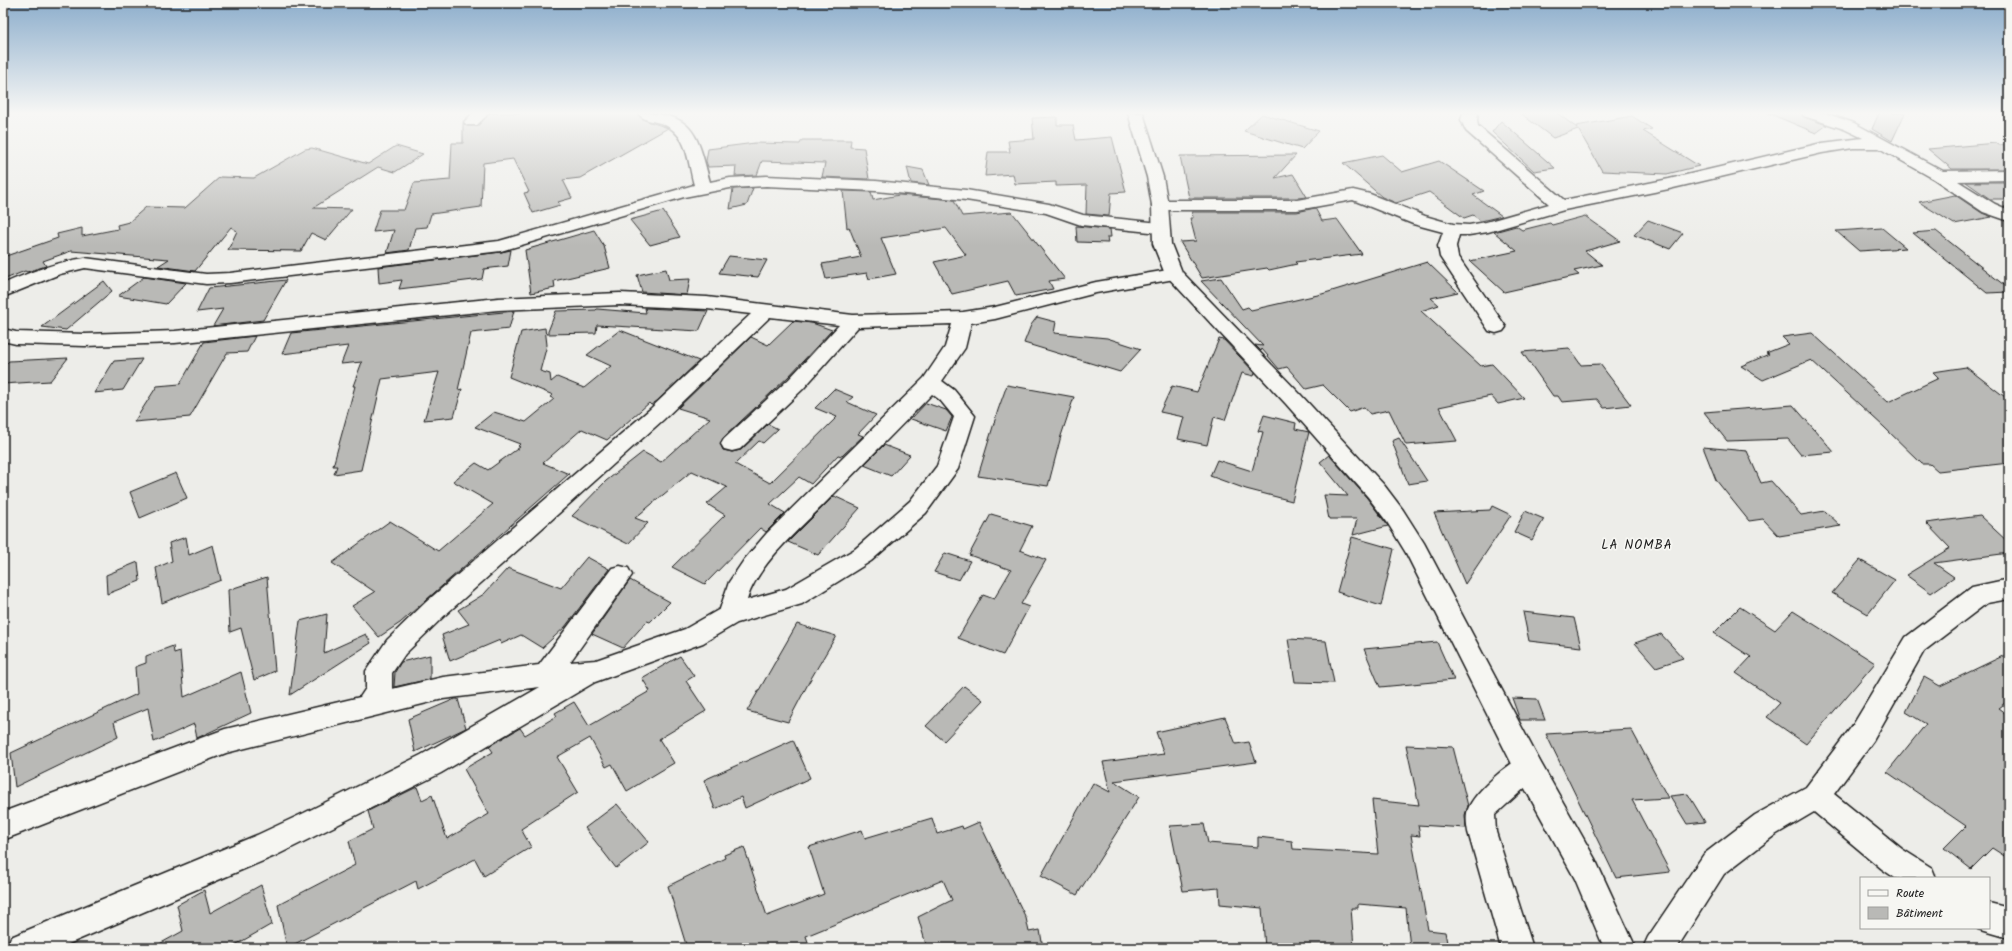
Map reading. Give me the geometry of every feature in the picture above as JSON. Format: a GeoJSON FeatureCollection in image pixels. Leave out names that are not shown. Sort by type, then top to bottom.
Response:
{"type":"FeatureCollection","features":[{"type":"Feature","properties":{"kind":"street"},"geometry":{"type":"LineString","coordinates":[[696,157],[697,170],[703,188]]}},
{"type":"Feature","properties":{"kind":"street"},"geometry":{"type":"LineString","coordinates":[[1149,157],[1155,177],[1160,205],[1162,244],[1174,274],[1293,399],[1376,491],[1395,516],[1416,549],[1528,767],[1586,869],[1620,948]]}},
{"type":"Feature","properties":{"kind":"street"},"geometry":{"type":"LineString","coordinates":[[1505,157],[1561,206]]}},
{"type":"Feature","properties":{"kind":"street"},"geometry":{"type":"LineString","coordinates":[[1160,205],[1297,205],[1353,195],[1418,220],[1452,229],[1469,230],[1488,227],[1561,206],[1669,184],[1782,157]]}},
{"type":"Feature","properties":{"kind":"street"},"geometry":{"type":"LineString","coordinates":[[1907,157],[1940,176],[1989,208],[2009,216]]}},
{"type":"Feature","properties":{"kind":"street"},"geometry":{"type":"LineString","coordinates":[[1940,176],[2009,175]]}},
{"type":"Feature","properties":{"kind":"street"},"geometry":{"type":"LineString","coordinates":[[3,291],[71,264],[85,263],[206,279],[230,278],[501,246],[703,188],[730,183],[766,181],[876,186],[966,195],[1049,209],[1081,220],[1160,228]]}},
{"type":"Feature","properties":{"kind":"street"},"geometry":{"type":"LineString","coordinates":[[1452,229],[1447,246],[1449,257],[1496,327]]}},
{"type":"Feature","properties":{"kind":"street"},"geometry":{"type":"LineString","coordinates":[[3,335],[16,338],[85,340],[175,337],[221,334],[498,304],[566,300],[664,299],[767,309],[854,321],[963,318],[995,313],[1096,288],[1174,274]]}},
{"type":"Feature","properties":{"kind":"street"},"geometry":{"type":"LineString","coordinates":[[368,707],[379,691],[379,671],[396,647],[435,609],[656,415],[767,309]]}},
{"type":"Feature","properties":{"kind":"street"},"geometry":{"type":"LineString","coordinates":[[730,615],[738,589],[752,567],[775,539],[931,383],[955,348],[963,318]]}},
{"type":"Feature","properties":{"kind":"street"},"geometry":{"type":"LineString","coordinates":[[732,444],[806,374],[854,321]]}},
{"type":"Feature","properties":{"kind":"street"},"geometry":{"type":"LineString","coordinates":[[22,948],[260,848],[314,823],[431,764],[541,699],[596,670],[694,636],[730,615],[793,597],[837,572],[863,555],[918,507],[946,469],[964,416],[948,395],[931,383]]}},
{"type":"Feature","properties":{"kind":"street"},"geometry":{"type":"LineString","coordinates":[[546,674],[620,575]]}},
{"type":"Feature","properties":{"kind":"street"},"geometry":{"type":"LineString","coordinates":[[1659,948],[1714,864],[1765,825],[1816,796],[1863,733],[1915,644],[1947,618],[1981,594],[2009,589]]}},
{"type":"Feature","properties":{"kind":"street"},"geometry":{"type":"LineString","coordinates":[[3,826],[225,741],[443,688],[546,674],[596,670]]}},
{"type":"Feature","properties":{"kind":"street"},"geometry":{"type":"LineString","coordinates":[[1517,948],[1482,832],[1481,812],[1488,802],[1528,767]]}},
{"type":"Feature","properties":{"kind":"street"},"geometry":{"type":"LineString","coordinates":[[1816,796],[1892,859],[1919,877]]}},
{"type":"Feature","properties":{"kind":"street"},"geometry":{"type":"LineString","coordinates":[[1990,918],[2009,923]]}},
{"type":"Feature","properties":{"kind":"building"},"geometry":{"type":"Polygon","coordinates":[[[290,157],[345,157],[368,164],[378,157],[418,157],[395,172],[378,167],[313,208],[352,209],[326,240],[311,233],[301,251],[228,250],[237,231],[231,227],[195,271],[158,266],[169,259],[71,251],[43,261],[46,266],[27,272],[25,271],[3,280],[3,257],[58,238],[57,234],[82,228],[82,236],[118,229],[117,225],[129,222],[146,207],[185,208],[220,177],[254,178],[290,157]]]}},
{"type":"Feature","properties":{"kind":"building"},"geometry":{"type":"Polygon","coordinates":[[[451,157],[616,157],[580,178],[563,180],[572,198],[558,202],[560,205],[533,213],[524,193],[529,192],[513,159],[483,163],[481,207],[431,214],[427,227],[415,228],[409,250],[387,253],[394,230],[373,232],[380,210],[404,210],[414,183],[450,180],[451,157]]]}},
{"type":"Feature","properties":{"kind":"building"},"geometry":{"type":"Polygon","coordinates":[[[707,157],[866,157],[869,179],[822,177],[825,163],[762,161],[757,175],[735,176],[736,166],[708,167],[707,157]]]}},
{"type":"Feature","properties":{"kind":"building"},"geometry":{"type":"Polygon","coordinates":[[[987,157],[1117,157],[1126,192],[1111,193],[1109,216],[1086,214],[1087,185],[1056,186],[1056,182],[1015,184],[1013,174],[985,176],[987,157]]]}},
{"type":"Feature","properties":{"kind":"building"},"geometry":{"type":"Polygon","coordinates":[[[1180,157],[1294,157],[1275,178],[1293,174],[1307,197],[1297,198],[1189,198],[1180,157]]]}},
{"type":"Feature","properties":{"kind":"building"},"geometry":{"type":"Polygon","coordinates":[[[1370,157],[1385,157],[1402,172],[1439,161],[1484,191],[1473,195],[1502,216],[1481,221],[1473,215],[1464,218],[1429,192],[1396,203],[1382,197],[1343,163],[1370,157]]]}},
{"type":"Feature","properties":{"kind":"building"},"geometry":{"type":"Polygon","coordinates":[[[1519,157],[1543,157],[1555,168],[1534,171],[1519,157]]]}},
{"type":"Feature","properties":{"kind":"building"},"geometry":{"type":"Polygon","coordinates":[[[1594,157],[1685,157],[1699,166],[1667,174],[1602,171],[1594,157]]]}},
{"type":"Feature","properties":{"kind":"building"},"geometry":{"type":"Polygon","coordinates":[[[1938,157],[2009,157],[2009,169],[1952,169],[1938,157]]]}},
{"type":"Feature","properties":{"kind":"building"},"geometry":{"type":"Polygon","coordinates":[[[907,167],[923,170],[929,185],[911,183],[907,167]]]}},
{"type":"Feature","properties":{"kind":"building"},"geometry":{"type":"Polygon","coordinates":[[[1966,182],[2009,182],[2009,199],[1990,199],[1966,182]]]}},
{"type":"Feature","properties":{"kind":"building"},"geometry":{"type":"Polygon","coordinates":[[[753,188],[747,205],[730,209],[733,189],[753,188]]]}},
{"type":"Feature","properties":{"kind":"building"},"geometry":{"type":"Polygon","coordinates":[[[843,191],[871,192],[873,200],[899,195],[954,200],[962,216],[1012,212],[1065,279],[1049,281],[1053,289],[1016,296],[1008,281],[952,294],[934,262],[966,255],[946,228],[881,238],[896,274],[869,279],[867,273],[826,279],[822,264],[861,257],[849,227],[847,228],[843,191]]]}},
{"type":"Feature","properties":{"kind":"building"},"geometry":{"type":"Polygon","coordinates":[[[1955,195],[1982,213],[1992,217],[1954,224],[1919,202],[1955,195]]]}},
{"type":"Feature","properties":{"kind":"building"},"geometry":{"type":"Polygon","coordinates":[[[1315,208],[1322,221],[1337,219],[1362,254],[1295,262],[1297,264],[1269,270],[1267,268],[1202,278],[1180,242],[1196,241],[1190,218],[1193,218],[1192,212],[1297,212],[1315,208]]]}},
{"type":"Feature","properties":{"kind":"building"},"geometry":{"type":"Polygon","coordinates":[[[663,211],[680,237],[650,245],[630,220],[663,211]]]}},
{"type":"Feature","properties":{"kind":"building"},"geometry":{"type":"Polygon","coordinates":[[[1585,216],[1620,241],[1585,251],[1602,265],[1574,271],[1579,275],[1504,292],[1470,261],[1517,251],[1494,232],[1516,226],[1522,230],[1550,223],[1552,225],[1585,216]]]}},
{"type":"Feature","properties":{"kind":"building"},"geometry":{"type":"Polygon","coordinates":[[[1648,220],[1683,233],[1670,249],[1634,235],[1648,220]]]}},
{"type":"Feature","properties":{"kind":"building"},"geometry":{"type":"Polygon","coordinates":[[[1076,226],[1110,229],[1111,237],[1107,237],[1108,243],[1077,242],[1076,226]]]}},
{"type":"Feature","properties":{"kind":"building"},"geometry":{"type":"Polygon","coordinates":[[[1882,228],[1906,248],[1859,251],[1836,231],[1882,228]]]}},
{"type":"Feature","properties":{"kind":"building"},"geometry":{"type":"Polygon","coordinates":[[[594,230],[604,246],[610,268],[554,281],[555,288],[531,293],[525,250],[594,230]]]}},
{"type":"Feature","properties":{"kind":"building"},"geometry":{"type":"Polygon","coordinates":[[[1936,231],[2009,289],[2009,292],[1987,293],[1913,233],[1936,231]]]}},
{"type":"Feature","properties":{"kind":"building"},"geometry":{"type":"Polygon","coordinates":[[[511,250],[508,266],[484,269],[482,279],[399,289],[402,280],[379,283],[378,267],[511,250]]]}},
{"type":"Feature","properties":{"kind":"building"},"geometry":{"type":"Polygon","coordinates":[[[729,256],[767,260],[758,277],[719,273],[729,256]]]}},
{"type":"Feature","properties":{"kind":"building"},"geometry":{"type":"Polygon","coordinates":[[[1427,262],[1458,292],[1431,298],[1439,305],[1421,311],[1481,366],[1492,364],[1524,398],[1498,404],[1491,396],[1439,407],[1457,441],[1406,445],[1389,410],[1370,414],[1364,407],[1350,412],[1323,385],[1306,389],[1287,367],[1279,369],[1262,349],[1261,351],[1255,345],[1263,346],[1201,281],[1221,278],[1242,309],[1248,307],[1251,310],[1322,294],[1427,262]]]}},
{"type":"Feature","properties":{"kind":"building"},"geometry":{"type":"Polygon","coordinates":[[[666,269],[669,280],[690,279],[687,295],[642,292],[637,275],[666,269]]]}},
{"type":"Feature","properties":{"kind":"building"},"geometry":{"type":"Polygon","coordinates":[[[144,277],[186,283],[166,304],[118,296],[144,277]]]}},
{"type":"Feature","properties":{"kind":"building"},"geometry":{"type":"Polygon","coordinates":[[[286,280],[263,320],[213,326],[223,309],[197,312],[209,288],[286,280]]]}},
{"type":"Feature","properties":{"kind":"building"},"geometry":{"type":"Polygon","coordinates":[[[104,281],[112,291],[66,330],[42,327],[104,281]]]}},
{"type":"Feature","properties":{"kind":"building"},"geometry":{"type":"Polygon","coordinates":[[[645,308],[708,311],[699,331],[597,325],[596,333],[547,334],[556,311],[597,309],[646,313],[645,308]]]}},
{"type":"Feature","properties":{"kind":"building"},"geometry":{"type":"Polygon","coordinates":[[[514,311],[509,329],[471,333],[458,390],[462,389],[454,417],[424,420],[439,372],[382,379],[361,470],[334,474],[337,466],[333,466],[355,386],[353,386],[362,362],[341,364],[348,346],[282,354],[291,333],[514,311]]]}},
{"type":"Feature","properties":{"kind":"building"},"geometry":{"type":"Polygon","coordinates":[[[1037,317],[1056,322],[1054,333],[1107,338],[1141,349],[1120,372],[1024,343],[1031,325],[1037,317]]]}},
{"type":"Feature","properties":{"kind":"building"},"geometry":{"type":"Polygon","coordinates":[[[793,321],[812,323],[832,330],[789,376],[723,438],[720,443],[723,450],[732,452],[741,450],[768,424],[778,429],[763,443],[759,441],[735,464],[770,483],[837,417],[815,408],[834,389],[853,397],[847,402],[876,415],[858,434],[863,436],[842,456],[838,455],[811,484],[799,477],[770,504],[785,513],[766,532],[760,528],[705,584],[672,567],[725,515],[707,504],[727,487],[692,471],[635,518],[648,523],[628,544],[572,516],[606,481],[643,452],[661,462],[710,418],[678,408],[751,337],[768,345],[793,321]]]}},
{"type":"Feature","properties":{"kind":"building"},"geometry":{"type":"Polygon","coordinates":[[[545,328],[547,345],[540,371],[550,374],[551,382],[557,377],[584,388],[611,366],[587,355],[620,330],[699,361],[657,401],[651,405],[649,403],[607,440],[582,429],[543,463],[569,474],[400,623],[379,637],[352,606],[375,592],[332,563],[390,521],[438,551],[493,504],[453,481],[476,463],[488,470],[520,447],[518,446],[520,444],[475,427],[494,412],[526,422],[554,399],[550,397],[553,395],[509,377],[521,332],[545,328]]]}},
{"type":"Feature","properties":{"kind":"building"},"geometry":{"type":"Polygon","coordinates":[[[1812,333],[1888,402],[1939,378],[1933,372],[1966,367],[2009,400],[2009,463],[1938,471],[1930,464],[1922,464],[1811,360],[1763,380],[1741,366],[1769,354],[1766,353],[1789,344],[1782,337],[1812,333]]]}},
{"type":"Feature","properties":{"kind":"building"},"geometry":{"type":"Polygon","coordinates":[[[255,336],[247,352],[227,353],[190,417],[134,422],[157,386],[180,384],[204,342],[255,336]]]}},
{"type":"Feature","properties":{"kind":"building"},"geometry":{"type":"Polygon","coordinates":[[[1219,339],[1224,340],[1255,373],[1254,376],[1242,373],[1225,420],[1214,417],[1207,445],[1178,439],[1184,417],[1160,412],[1172,386],[1197,392],[1219,339]]]}},
{"type":"Feature","properties":{"kind":"building"},"geometry":{"type":"Polygon","coordinates":[[[1569,348],[1581,365],[1600,364],[1631,405],[1604,408],[1597,399],[1562,402],[1558,396],[1553,396],[1522,352],[1569,348]]]}},
{"type":"Feature","properties":{"kind":"building"},"geometry":{"type":"Polygon","coordinates":[[[68,358],[50,381],[3,384],[3,367],[9,361],[68,358]]]}},
{"type":"Feature","properties":{"kind":"building"},"geometry":{"type":"Polygon","coordinates":[[[142,359],[123,390],[94,393],[114,361],[142,359]]]}},
{"type":"Feature","properties":{"kind":"building"},"geometry":{"type":"Polygon","coordinates":[[[1007,385],[1074,397],[1061,436],[1048,486],[978,476],[1007,385]]]}},
{"type":"Feature","properties":{"kind":"building"},"geometry":{"type":"Polygon","coordinates":[[[926,403],[946,410],[952,417],[946,431],[911,419],[926,403]]]}},
{"type":"Feature","properties":{"kind":"building"},"geometry":{"type":"Polygon","coordinates":[[[1793,405],[1834,452],[1801,455],[1788,439],[1727,441],[1704,412],[1793,405]]]}},
{"type":"Feature","properties":{"kind":"building"},"geometry":{"type":"Polygon","coordinates":[[[1264,415],[1296,423],[1295,429],[1309,432],[1292,501],[1246,489],[1210,476],[1217,460],[1252,471],[1263,432],[1258,431],[1264,415]]]}},
{"type":"Feature","properties":{"kind":"building"},"geometry":{"type":"Polygon","coordinates":[[[1399,438],[1427,481],[1408,484],[1392,441],[1399,438]]]}},
{"type":"Feature","properties":{"kind":"building"},"geometry":{"type":"Polygon","coordinates":[[[884,445],[910,455],[891,476],[864,465],[884,445]]]}},
{"type":"Feature","properties":{"kind":"building"},"geometry":{"type":"Polygon","coordinates":[[[1703,447],[1747,451],[1761,483],[1771,481],[1801,515],[1825,511],[1841,526],[1779,536],[1763,519],[1749,521],[1716,480],[1703,447]]]}},
{"type":"Feature","properties":{"kind":"building"},"geometry":{"type":"Polygon","coordinates":[[[1329,455],[1367,498],[1388,526],[1353,535],[1357,519],[1329,519],[1324,495],[1348,496],[1320,462],[1329,455]]]}},
{"type":"Feature","properties":{"kind":"building"},"geometry":{"type":"Polygon","coordinates":[[[176,473],[187,498],[140,518],[130,492],[176,473]]]}},
{"type":"Feature","properties":{"kind":"building"},"geometry":{"type":"Polygon","coordinates":[[[834,496],[860,508],[818,555],[788,542],[834,496]]]}},
{"type":"Feature","properties":{"kind":"building"},"geometry":{"type":"Polygon","coordinates":[[[1492,506],[1511,515],[1465,584],[1434,513],[1490,510],[1492,506]]]}},
{"type":"Feature","properties":{"kind":"building"},"geometry":{"type":"Polygon","coordinates":[[[1525,511],[1544,519],[1532,540],[1514,532],[1525,511]]]}},
{"type":"Feature","properties":{"kind":"building"},"geometry":{"type":"Polygon","coordinates":[[[991,514],[1032,526],[1020,550],[1046,560],[1021,604],[1029,607],[1003,655],[958,638],[983,595],[994,599],[1011,570],[969,555],[991,514]]]}},
{"type":"Feature","properties":{"kind":"building"},"geometry":{"type":"Polygon","coordinates":[[[1980,516],[2009,543],[2009,553],[1934,563],[1954,577],[1931,593],[1906,575],[1950,548],[1926,523],[1980,516]]]}},
{"type":"Feature","properties":{"kind":"building"},"geometry":{"type":"Polygon","coordinates":[[[186,537],[189,555],[213,545],[221,580],[162,603],[156,568],[172,561],[169,543],[186,537]]]}},
{"type":"Feature","properties":{"kind":"building"},"geometry":{"type":"Polygon","coordinates":[[[1352,537],[1394,549],[1381,606],[1337,592],[1352,537]]]}},
{"type":"Feature","properties":{"kind":"building"},"geometry":{"type":"Polygon","coordinates":[[[945,553],[970,561],[959,580],[934,572],[945,553]]]}},
{"type":"Feature","properties":{"kind":"building"},"geometry":{"type":"Polygon","coordinates":[[[587,557],[609,569],[565,627],[542,648],[521,635],[501,644],[500,640],[450,661],[442,635],[469,624],[458,610],[484,594],[508,568],[561,588],[587,557]]]}},
{"type":"Feature","properties":{"kind":"building"},"geometry":{"type":"Polygon","coordinates":[[[1860,560],[1895,580],[1868,614],[1832,593],[1860,560]]]}},
{"type":"Feature","properties":{"kind":"building"},"geometry":{"type":"Polygon","coordinates":[[[138,562],[140,581],[107,594],[106,575],[138,562]]]}},
{"type":"Feature","properties":{"kind":"building"},"geometry":{"type":"Polygon","coordinates":[[[267,577],[275,671],[254,680],[241,628],[230,632],[228,590],[267,577]]]}},
{"type":"Feature","properties":{"kind":"building"},"geometry":{"type":"Polygon","coordinates":[[[630,580],[670,602],[650,622],[647,621],[623,648],[592,634],[630,580]]]}},
{"type":"Feature","properties":{"kind":"building"},"geometry":{"type":"Polygon","coordinates":[[[1740,607],[1775,630],[1793,611],[1875,663],[1806,744],[1767,717],[1780,703],[1736,673],[1751,657],[1714,633],[1740,607]]]}},
{"type":"Feature","properties":{"kind":"building"},"geometry":{"type":"Polygon","coordinates":[[[1523,612],[1574,618],[1581,647],[1529,641],[1523,612]]]}},
{"type":"Feature","properties":{"kind":"building"},"geometry":{"type":"Polygon","coordinates":[[[327,614],[324,653],[366,634],[371,643],[290,695],[300,621],[327,614]]]}},
{"type":"Feature","properties":{"kind":"building"},"geometry":{"type":"Polygon","coordinates":[[[797,624],[836,636],[788,722],[747,711],[797,624]]]}},
{"type":"Feature","properties":{"kind":"building"},"geometry":{"type":"Polygon","coordinates":[[[1661,634],[1683,658],[1656,667],[1635,643],[1661,634]]]}},
{"type":"Feature","properties":{"kind":"building"},"geometry":{"type":"Polygon","coordinates":[[[1288,639],[1326,641],[1334,683],[1295,682],[1288,639]]]}},
{"type":"Feature","properties":{"kind":"building"},"geometry":{"type":"Polygon","coordinates":[[[1437,642],[1454,680],[1380,687],[1364,649],[1437,642]]]}},
{"type":"Feature","properties":{"kind":"building"},"geometry":{"type":"Polygon","coordinates":[[[173,646],[174,653],[180,651],[184,697],[241,672],[251,713],[197,738],[194,724],[154,742],[148,708],[114,722],[118,737],[15,787],[11,753],[137,694],[135,667],[146,663],[146,656],[173,646]]]}},
{"type":"Feature","properties":{"kind":"building"},"geometry":{"type":"Polygon","coordinates":[[[2009,653],[2009,700],[1998,708],[2009,716],[2009,859],[1992,848],[1971,869],[1944,848],[1966,826],[1887,772],[1926,724],[1906,712],[1924,677],[1940,686],[2009,653]]]}},
{"type":"Feature","properties":{"kind":"building"},"geometry":{"type":"Polygon","coordinates":[[[430,655],[430,679],[394,687],[395,672],[401,662],[430,655]]]}},
{"type":"Feature","properties":{"kind":"building"},"geometry":{"type":"Polygon","coordinates":[[[680,656],[694,676],[686,681],[706,711],[659,739],[674,763],[627,791],[612,764],[606,767],[590,738],[557,757],[578,792],[521,829],[531,847],[484,876],[475,859],[418,889],[416,881],[287,948],[278,905],[355,865],[349,841],[373,829],[368,811],[417,787],[422,800],[432,795],[447,839],[489,814],[464,769],[493,752],[489,746],[520,728],[525,735],[557,716],[555,713],[574,702],[589,726],[650,691],[642,678],[680,656]]]}},
{"type":"Feature","properties":{"kind":"building"},"geometry":{"type":"Polygon","coordinates":[[[964,686],[983,700],[944,741],[926,726],[964,686]]]}},
{"type":"Feature","properties":{"kind":"building"},"geometry":{"type":"Polygon","coordinates":[[[1512,698],[1537,699],[1545,720],[1520,720],[1512,698]]]}},
{"type":"Feature","properties":{"kind":"building"},"geometry":{"type":"Polygon","coordinates":[[[458,699],[466,728],[415,752],[408,719],[458,699]]]}},
{"type":"Feature","properties":{"kind":"building"},"geometry":{"type":"Polygon","coordinates":[[[1225,717],[1236,744],[1249,742],[1256,762],[1114,781],[1139,797],[1077,895],[1041,876],[1093,783],[1110,792],[1103,762],[1164,754],[1156,732],[1225,717]]]}},
{"type":"Feature","properties":{"kind":"building"},"geometry":{"type":"Polygon","coordinates":[[[1631,729],[1668,798],[1632,800],[1670,872],[1616,878],[1546,734],[1631,729]]]}},
{"type":"Feature","properties":{"kind":"building"},"geometry":{"type":"Polygon","coordinates":[[[793,740],[810,778],[745,808],[741,797],[715,809],[704,780],[793,740]]]}},
{"type":"Feature","properties":{"kind":"building"},"geometry":{"type":"Polygon","coordinates":[[[1406,745],[1453,747],[1468,806],[1465,815],[1466,828],[1418,825],[1420,836],[1411,835],[1428,930],[1445,932],[1448,948],[1410,948],[1406,908],[1358,904],[1358,908],[1351,908],[1354,948],[1265,948],[1262,908],[1220,904],[1219,888],[1183,891],[1170,826],[1204,824],[1208,843],[1258,847],[1258,837],[1292,841],[1293,849],[1378,854],[1372,800],[1419,805],[1406,745]]]}},
{"type":"Feature","properties":{"kind":"building"},"geometry":{"type":"Polygon","coordinates":[[[1688,794],[1705,822],[1687,824],[1670,796],[1688,794]]]}},
{"type":"Feature","properties":{"kind":"building"},"geometry":{"type":"Polygon","coordinates":[[[617,804],[649,842],[616,868],[585,828],[617,804]]]}},
{"type":"Feature","properties":{"kind":"building"},"geometry":{"type":"Polygon","coordinates":[[[932,818],[937,834],[962,826],[963,829],[979,822],[1026,918],[1029,932],[1040,930],[1043,948],[927,948],[918,917],[952,900],[943,880],[806,936],[810,948],[687,948],[668,886],[725,858],[724,855],[744,847],[767,916],[824,894],[809,847],[862,830],[865,838],[932,818]]]}},
{"type":"Feature","properties":{"kind":"building"},"geometry":{"type":"Polygon","coordinates":[[[261,885],[272,924],[230,948],[152,948],[183,931],[177,905],[204,890],[210,913],[261,885]]]}},
{"type":"Feature","properties":{"kind":"district","name":"LA NOMBA"},"geometry":{"type":"Point","coordinates":[1637,544]}}]}
